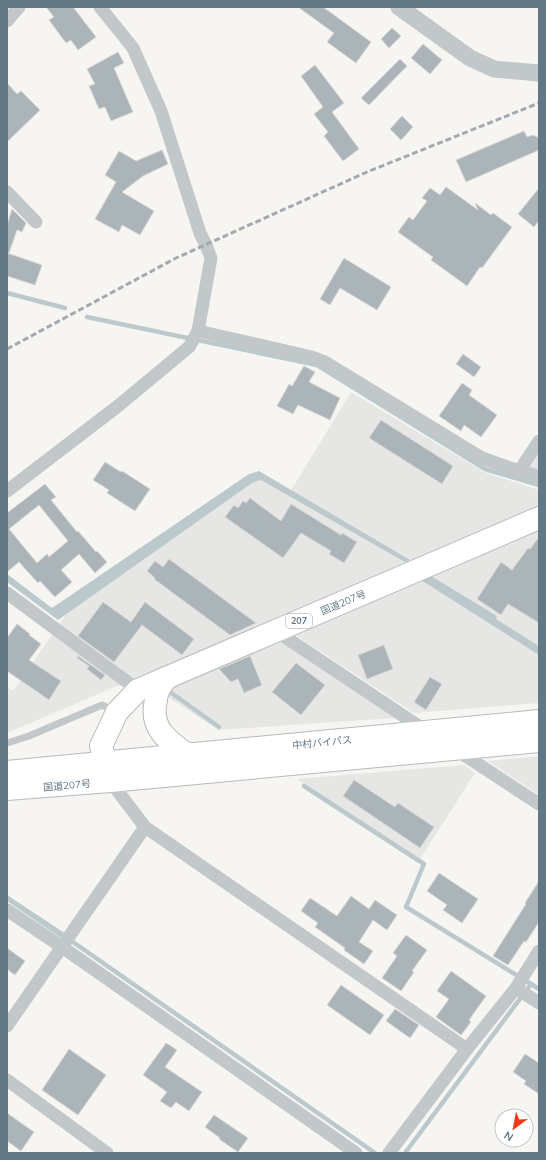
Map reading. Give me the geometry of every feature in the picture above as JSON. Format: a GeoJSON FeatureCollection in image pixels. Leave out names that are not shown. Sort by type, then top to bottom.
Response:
{"type":"FeatureCollection","features":[{"type":"Feature","properties":{"kind":"highway","name":"国道207号"},"geometry":{"type":"LineString","coordinates":[[107,772],[101,746],[117,712],[138,690],[539,518]]}},
{"type":"Feature","properties":{"kind":"highway"},"geometry":{"type":"LineString","coordinates":[[166,678],[158,692],[154,706],[155,719],[160,730],[168,740],[188,755]]}},
{"type":"Feature","properties":{"kind":"highway","name":"中村バイパス"},"geometry":{"type":"LineString","coordinates":[[107,772],[188,755],[539,721]]}},
{"type":"Feature","properties":{"kind":"highway","name":"中村バイパス"},"geometry":{"type":"LineString","coordinates":[[107,772],[455,749],[539,741]]}},
{"type":"Feature","properties":{"kind":"highway","name":"国道207号"},"geometry":{"type":"LineString","coordinates":[[7,772],[107,772]]}},
{"type":"Feature","properties":{"kind":"highway","name":"国道207号"},"geometry":{"type":"LineString","coordinates":[[7,790],[107,772]]}},
{"type":"Feature","properties":{"kind":"street"},"geometry":{"type":"LineString","coordinates":[[7,21],[19,7]]}},
{"type":"Feature","properties":{"kind":"street"},"geometry":{"type":"LineString","coordinates":[[7,491],[118,406],[189,348],[195,337],[211,258],[206,244],[200,234],[162,112],[133,48],[100,7]]}},
{"type":"Feature","properties":{"kind":"street"},"geometry":{"type":"LineString","coordinates":[[399,7],[470,58],[494,69],[539,74]]}},
{"type":"Feature","properties":{"kind":"street"},"geometry":{"type":"LineString","coordinates":[[7,192],[36,222]]}},
{"type":"Feature","properties":{"kind":"street"},"geometry":{"type":"LineString","coordinates":[[195,337],[312,357],[325,362],[482,458],[519,471],[539,476]]}},
{"type":"Feature","properties":{"kind":"street"},"geometry":{"type":"LineString","coordinates":[[519,471],[539,441]]}},
{"type":"Feature","properties":{"kind":"street"},"geometry":{"type":"LineString","coordinates":[[7,593],[138,690]]}},
{"type":"Feature","properties":{"kind":"street"},"geometry":{"type":"LineString","coordinates":[[276,631],[426,731]]}},
{"type":"Feature","properties":{"kind":"street"},"geometry":{"type":"LineString","coordinates":[[455,749],[539,804]]}},
{"type":"Feature","properties":{"kind":"street"},"geometry":{"type":"LineString","coordinates":[[107,772],[145,828],[467,1049]]}},
{"type":"Feature","properties":{"kind":"street"},"geometry":{"type":"LineString","coordinates":[[7,1026],[145,828]]}},
{"type":"Feature","properties":{"kind":"street"},"geometry":{"type":"LineString","coordinates":[[7,910],[356,1153]]}},
{"type":"Feature","properties":{"kind":"street"},"geometry":{"type":"LineString","coordinates":[[390,1153],[467,1049],[516,988],[539,951]]}},
{"type":"Feature","properties":{"kind":"street"},"geometry":{"type":"LineString","coordinates":[[516,988],[535,1000]]}},
{"type":"Feature","properties":{"kind":"street"},"geometry":{"type":"LineString","coordinates":[[7,1080],[108,1153]]}},
{"type":"Feature","properties":{"kind":"lane"},"geometry":{"type":"LineString","coordinates":[[7,743],[29,736],[102,705],[117,712]]}},
{"type":"Feature","properties":{"kind":"shaded area"},"geometry":{"type":"Polygon","coordinates":[[[351,392],[484,472],[539,490],[539,506],[7,733],[7,687],[13,691],[74,603],[262,475],[290,492],[351,392]]]}},
{"type":"Feature","properties":{"kind":"shaded area"},"geometry":{"type":"Polygon","coordinates":[[[539,436],[539,472],[518,467],[539,436]]]}},
{"type":"Feature","properties":{"kind":"shaded area"},"geometry":{"type":"Polygon","coordinates":[[[259,471],[410,560],[405,562],[261,480],[252,483],[58,620],[7,582],[7,574],[52,608],[249,474],[259,471]]]}},
{"type":"Feature","properties":{"kind":"shaded area"},"geometry":{"type":"Polygon","coordinates":[[[539,529],[539,703],[414,713],[294,634],[539,529]]]}},
{"type":"Feature","properties":{"kind":"shaded area"},"geometry":{"type":"Polygon","coordinates":[[[431,576],[497,616],[496,619],[539,646],[539,655],[421,580],[431,576]]]}},
{"type":"Feature","properties":{"kind":"shaded area"},"geometry":{"type":"Polygon","coordinates":[[[279,640],[396,718],[218,730],[166,696],[170,685],[279,640]]]}},
{"type":"Feature","properties":{"kind":"shaded area"},"geometry":{"type":"Polygon","coordinates":[[[539,756],[539,795],[488,761],[539,756]]]}},
{"type":"Feature","properties":{"kind":"shaded area"},"geometry":{"type":"Polygon","coordinates":[[[464,765],[475,773],[420,859],[297,779],[464,765]]]}},
{"type":"Feature","properties":{"kind":"shaded area"},"geometry":{"type":"Polygon","coordinates":[[[7,895],[66,934],[64,940],[7,901],[7,895]]]}},
{"type":"Feature","properties":{"kind":"building"},"geometry":{"type":"Polygon","coordinates":[[[46,7],[73,7],[96,37],[78,50],[71,40],[66,43],[49,20],[54,17],[46,7]]]}},
{"type":"Feature","properties":{"kind":"building"},"geometry":{"type":"Polygon","coordinates":[[[298,7],[323,7],[371,42],[356,63],[327,42],[334,33],[298,7]]]}},
{"type":"Feature","properties":{"kind":"building"},"geometry":{"type":"Polygon","coordinates":[[[392,28],[401,36],[389,48],[381,39],[392,28]]]}},
{"type":"Feature","properties":{"kind":"building"},"geometry":{"type":"Polygon","coordinates":[[[423,44],[442,60],[430,74],[411,58],[423,44]]]}},
{"type":"Feature","properties":{"kind":"building"},"geometry":{"type":"Polygon","coordinates":[[[118,52],[124,63],[114,68],[133,112],[111,121],[105,107],[99,109],[89,86],[95,84],[87,69],[118,52]]]}},
{"type":"Feature","properties":{"kind":"building"},"geometry":{"type":"Polygon","coordinates":[[[400,59],[407,66],[369,105],[361,98],[400,59]]]}},
{"type":"Feature","properties":{"kind":"building"},"geometry":{"type":"Polygon","coordinates":[[[315,65],[344,103],[332,112],[359,149],[343,161],[324,136],[328,132],[314,114],[323,107],[301,76],[315,65]]]}},
{"type":"Feature","properties":{"kind":"building"},"geometry":{"type":"Polygon","coordinates":[[[7,83],[17,94],[21,91],[40,110],[7,142],[7,83]]]}},
{"type":"Feature","properties":{"kind":"building"},"geometry":{"type":"Polygon","coordinates":[[[402,116],[413,127],[401,140],[390,129],[402,116]]]}},
{"type":"Feature","properties":{"kind":"building"},"geometry":{"type":"Polygon","coordinates":[[[524,131],[527,137],[533,135],[539,138],[539,150],[466,182],[456,160],[524,131]]]}},
{"type":"Feature","properties":{"kind":"building"},"geometry":{"type":"Polygon","coordinates":[[[162,150],[168,164],[143,176],[122,192],[154,211],[140,235],[122,225],[119,232],[95,219],[116,182],[105,175],[119,151],[136,161],[162,150]]]}},
{"type":"Feature","properties":{"kind":"building"},"geometry":{"type":"Polygon","coordinates":[[[446,187],[478,210],[475,203],[491,215],[493,213],[512,227],[467,286],[431,260],[433,257],[398,232],[409,217],[413,220],[427,201],[422,198],[430,188],[440,195],[446,187]]]}},
{"type":"Feature","properties":{"kind":"building"},"geometry":{"type":"Polygon","coordinates":[[[539,188],[539,221],[534,227],[518,214],[539,188]]]}},
{"type":"Feature","properties":{"kind":"building"},"geometry":{"type":"Polygon","coordinates":[[[12,209],[26,223],[22,232],[17,230],[9,253],[7,253],[7,225],[12,209]]]}},
{"type":"Feature","properties":{"kind":"building"},"geometry":{"type":"Polygon","coordinates":[[[7,253],[42,265],[35,285],[7,276],[7,253]]]}},
{"type":"Feature","properties":{"kind":"building"},"geometry":{"type":"Polygon","coordinates":[[[344,258],[391,287],[377,310],[340,288],[330,305],[320,299],[344,258]]]}},
{"type":"Feature","properties":{"kind":"building"},"geometry":{"type":"Polygon","coordinates":[[[463,354],[481,367],[474,377],[456,364],[463,354]]]}},
{"type":"Feature","properties":{"kind":"building"},"geometry":{"type":"Polygon","coordinates":[[[304,366],[315,372],[309,382],[340,398],[330,420],[298,405],[293,414],[277,406],[289,384],[292,386],[304,366]]]}},
{"type":"Feature","properties":{"kind":"building"},"geometry":{"type":"Polygon","coordinates":[[[462,383],[472,390],[469,395],[497,415],[481,437],[464,425],[461,431],[439,416],[462,383]]]}},
{"type":"Feature","properties":{"kind":"building"},"geometry":{"type":"Polygon","coordinates":[[[381,420],[453,466],[442,484],[369,438],[381,420]]]}},
{"type":"Feature","properties":{"kind":"building"},"geometry":{"type":"Polygon","coordinates":[[[105,462],[150,489],[135,511],[107,493],[109,490],[93,480],[105,462]]]}},
{"type":"Feature","properties":{"kind":"building"},"geometry":{"type":"Polygon","coordinates":[[[45,484],[56,497],[51,500],[77,532],[78,531],[96,552],[97,551],[107,562],[95,573],[79,554],[61,570],[72,582],[55,597],[40,581],[38,583],[19,562],[7,572],[7,513],[45,484]],[[39,505],[9,529],[37,563],[47,554],[49,557],[68,541],[39,505]]]}},
{"type":"Feature","properties":{"kind":"building"},"geometry":{"type":"Polygon","coordinates":[[[250,498],[281,521],[291,504],[341,535],[342,533],[357,542],[344,563],[329,554],[331,551],[301,533],[283,558],[225,517],[234,505],[238,508],[243,501],[246,503],[250,498]]]}},
{"type":"Feature","properties":{"kind":"building"},"geometry":{"type":"Polygon","coordinates":[[[539,537],[539,623],[508,604],[501,615],[477,599],[501,562],[512,570],[528,548],[530,549],[539,537]]]}},
{"type":"Feature","properties":{"kind":"building"},"geometry":{"type":"Polygon","coordinates":[[[169,559],[256,623],[230,635],[154,579],[155,578],[147,571],[155,561],[163,567],[169,559]]]}},
{"type":"Feature","properties":{"kind":"building"},"geometry":{"type":"Polygon","coordinates":[[[103,602],[131,622],[145,602],[194,639],[182,655],[142,625],[114,662],[78,636],[103,602]]]}},
{"type":"Feature","properties":{"kind":"building"},"geometry":{"type":"Polygon","coordinates":[[[17,624],[41,644],[29,660],[61,681],[49,700],[7,671],[7,638],[17,624]]]}},
{"type":"Feature","properties":{"kind":"building"},"geometry":{"type":"Polygon","coordinates":[[[384,645],[393,669],[367,679],[358,655],[384,645]]]}},
{"type":"Feature","properties":{"kind":"building"},"geometry":{"type":"Polygon","coordinates":[[[78,656],[105,675],[101,680],[87,669],[89,666],[77,658],[78,656]]]}},
{"type":"Feature","properties":{"kind":"building"},"geometry":{"type":"Polygon","coordinates":[[[250,656],[262,685],[244,693],[238,679],[231,682],[219,669],[250,656]]]}},
{"type":"Feature","properties":{"kind":"building"},"geometry":{"type":"Polygon","coordinates":[[[296,663],[325,685],[301,715],[272,692],[296,663]]]}},
{"type":"Feature","properties":{"kind":"building"},"geometry":{"type":"Polygon","coordinates":[[[430,677],[442,684],[426,710],[414,702],[430,677]]]}},
{"type":"Feature","properties":{"kind":"building"},"geometry":{"type":"Polygon","coordinates":[[[354,780],[395,807],[398,803],[434,827],[420,848],[343,796],[354,780]]]}},
{"type":"Feature","properties":{"kind":"building"},"geometry":{"type":"Polygon","coordinates":[[[439,873],[478,899],[462,923],[443,910],[447,905],[427,891],[439,873]]]}},
{"type":"Feature","properties":{"kind":"building"},"geometry":{"type":"Polygon","coordinates":[[[539,881],[539,922],[508,965],[493,956],[539,881]]]}},
{"type":"Feature","properties":{"kind":"building"},"geometry":{"type":"Polygon","coordinates":[[[351,896],[369,909],[375,900],[397,915],[387,930],[373,920],[359,942],[373,951],[364,964],[344,950],[345,948],[315,927],[318,923],[301,911],[310,898],[337,916],[351,896]]]}},
{"type":"Feature","properties":{"kind":"building"},"geometry":{"type":"Polygon","coordinates":[[[406,935],[427,950],[412,971],[414,972],[401,991],[382,978],[397,956],[393,953],[406,935]]]}},
{"type":"Feature","properties":{"kind":"building"},"geometry":{"type":"Polygon","coordinates":[[[7,948],[25,961],[15,975],[7,969],[7,948]]]}},
{"type":"Feature","properties":{"kind":"building"},"geometry":{"type":"Polygon","coordinates":[[[451,971],[486,996],[469,1020],[471,1022],[461,1035],[436,1017],[449,999],[437,991],[451,971]]]}},
{"type":"Feature","properties":{"kind":"building"},"geometry":{"type":"Polygon","coordinates":[[[341,985],[384,1015],[370,1035],[327,1005],[341,985]]]}},
{"type":"Feature","properties":{"kind":"building"},"geometry":{"type":"Polygon","coordinates":[[[395,1009],[419,1025],[410,1038],[386,1021],[395,1009]]]}},
{"type":"Feature","properties":{"kind":"building"},"geometry":{"type":"Polygon","coordinates":[[[166,1043],[177,1050],[165,1067],[202,1092],[189,1111],[176,1102],[171,1108],[160,1101],[167,1092],[143,1075],[166,1043]]]}},
{"type":"Feature","properties":{"kind":"building"},"geometry":{"type":"Polygon","coordinates":[[[69,1049],[106,1075],[78,1115],[42,1090],[69,1049]]]}},
{"type":"Feature","properties":{"kind":"building"},"geometry":{"type":"Polygon","coordinates":[[[525,1054],[539,1063],[539,1094],[524,1084],[526,1081],[513,1072],[525,1054]]]}},
{"type":"Feature","properties":{"kind":"building"},"geometry":{"type":"Polygon","coordinates":[[[7,1113],[34,1132],[21,1151],[7,1141],[7,1113]]]}},
{"type":"Feature","properties":{"kind":"building"},"geometry":{"type":"Polygon","coordinates":[[[214,1115],[248,1138],[238,1152],[205,1127],[214,1115]]]}},
{"type":"Feature","properties":{"kind":"waterway"},"geometry":{"type":"LineString","coordinates":[[7,293],[65,308]]}},
{"type":"Feature","properties":{"kind":"waterway"},"geometry":{"type":"LineString","coordinates":[[87,317],[317,365],[485,469],[539,485]]}},
{"type":"Feature","properties":{"kind":"waterway"},"geometry":{"type":"LineString","coordinates":[[170,692],[219,727]]}},
{"type":"Feature","properties":{"kind":"waterway"},"geometry":{"type":"LineString","coordinates":[[304,786],[424,864],[406,907],[531,984]]}},
{"type":"Feature","properties":{"kind":"waterway"},"geometry":{"type":"LineString","coordinates":[[73,942],[375,1153]]}},
{"type":"Feature","properties":{"kind":"waterway"},"geometry":{"type":"LineString","coordinates":[[405,1153],[531,984],[539,989]]}},
{"type":"Feature","properties":{"kind":"railway"},"geometry":{"type":"LineString","coordinates":[[7,349],[176,258],[367,172],[539,103]]}}]}
